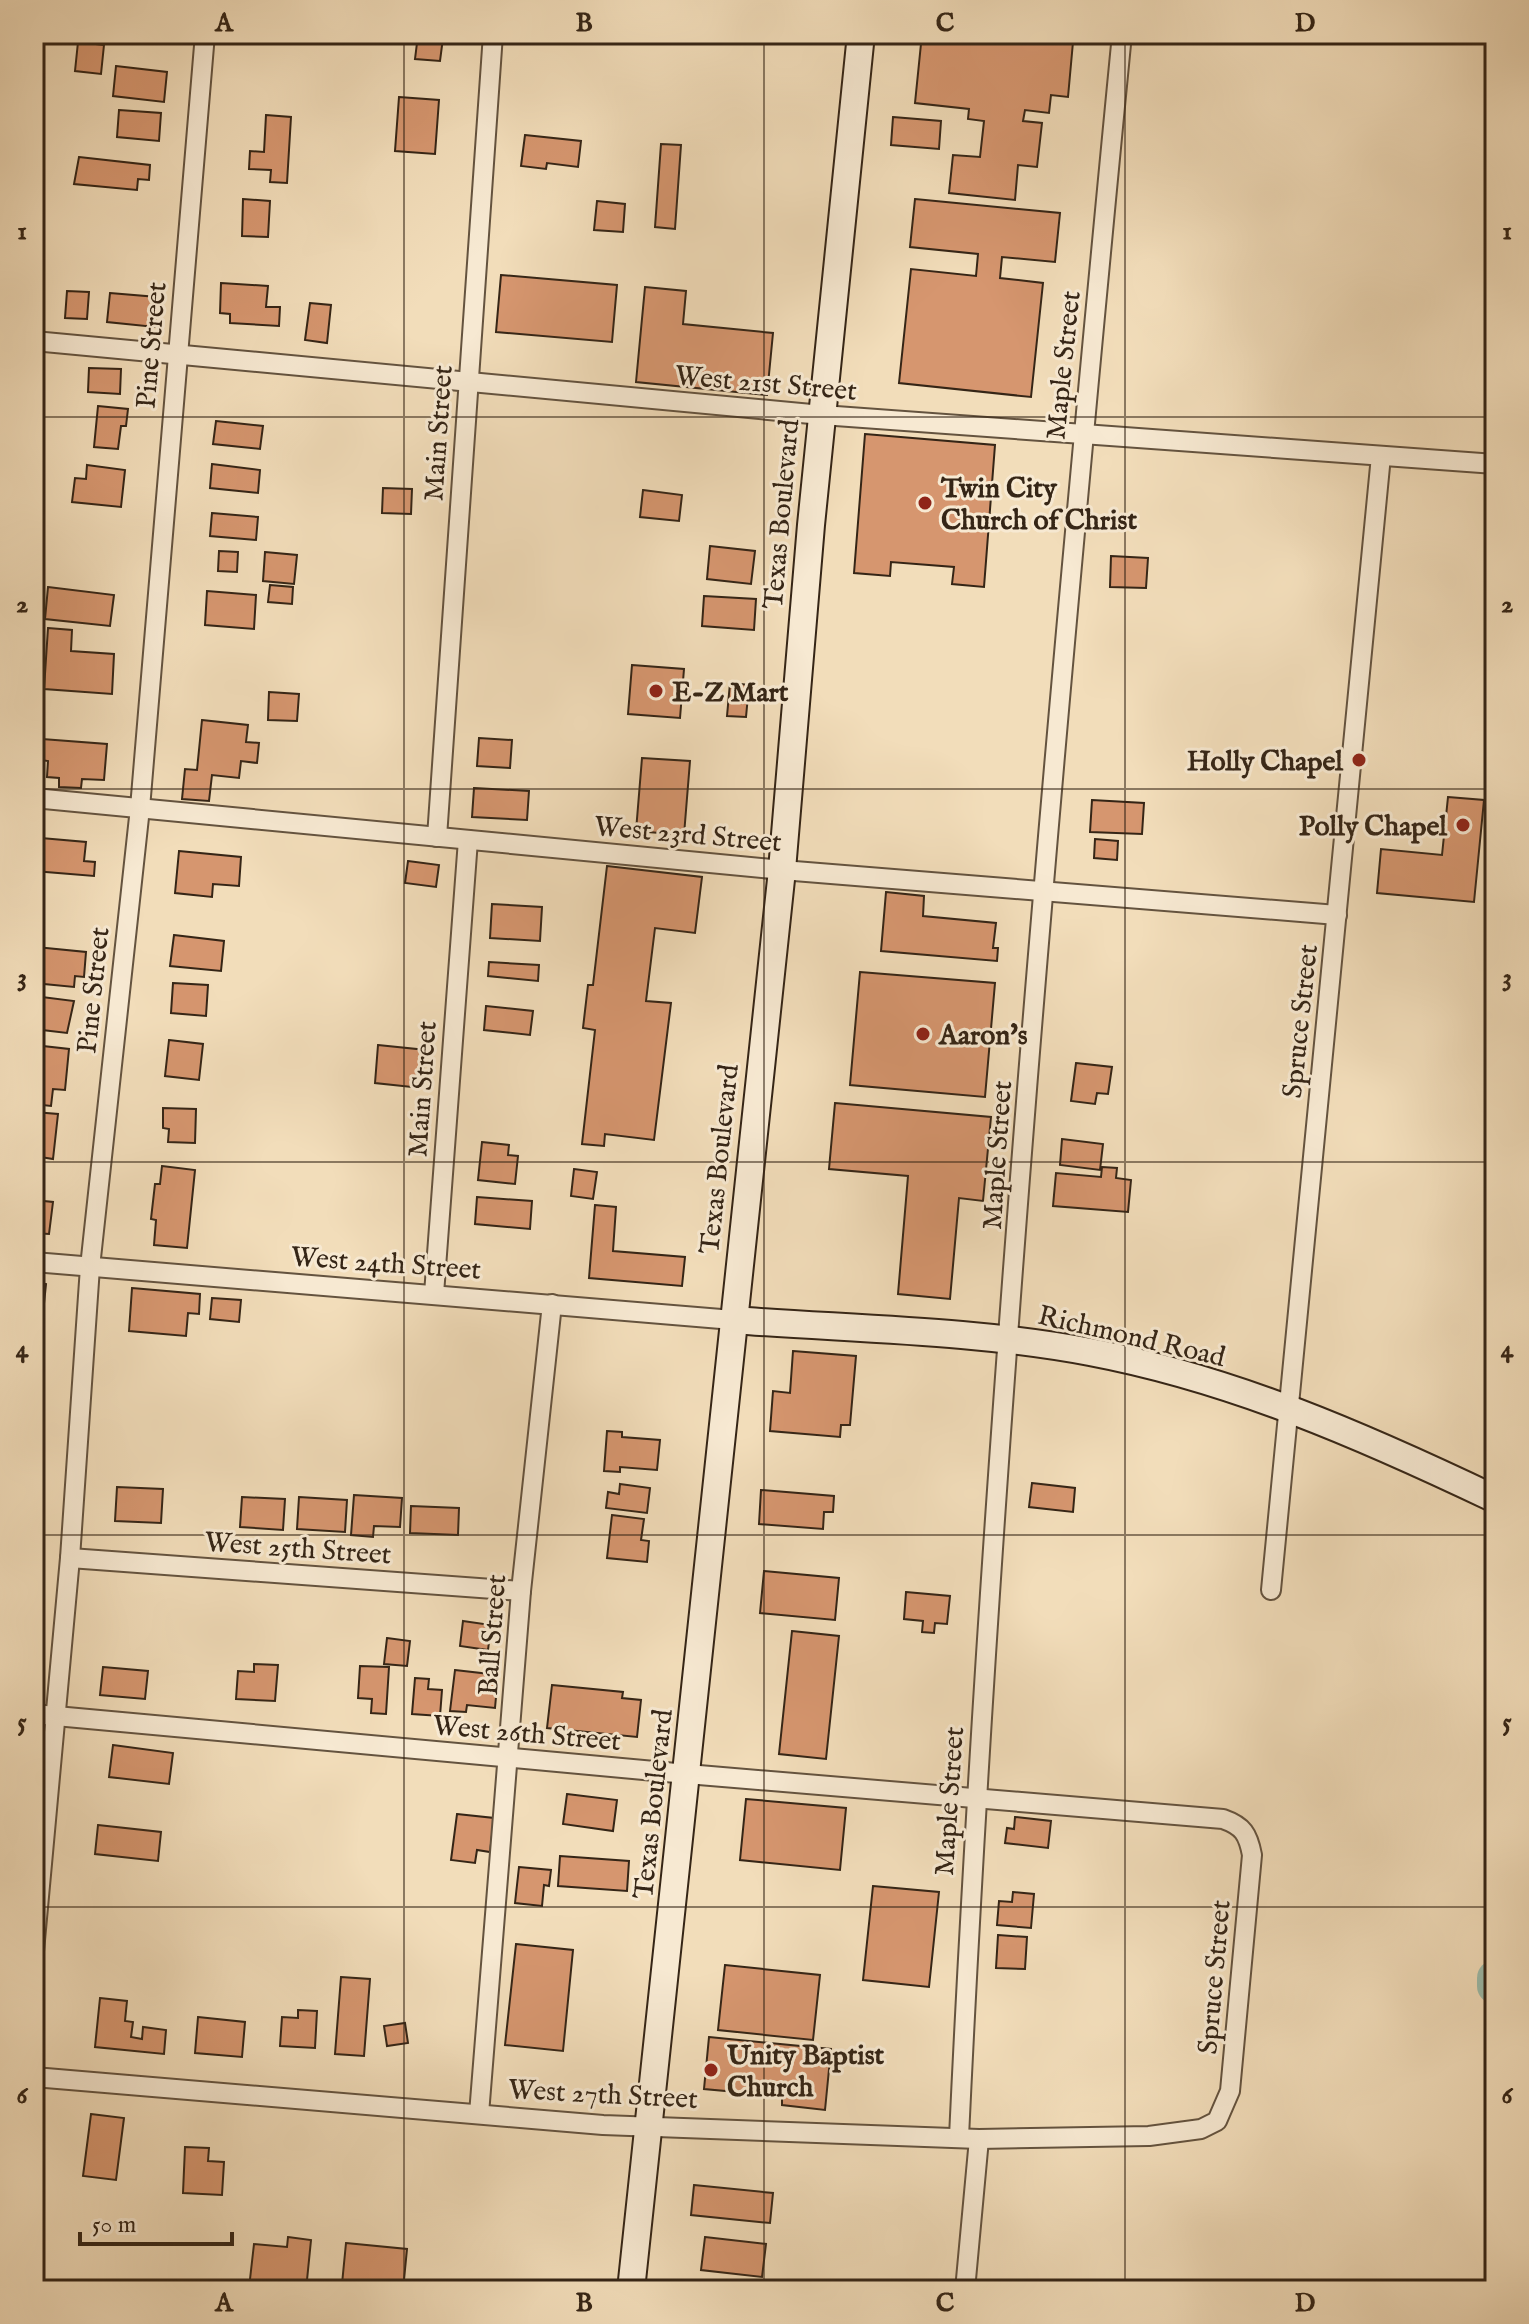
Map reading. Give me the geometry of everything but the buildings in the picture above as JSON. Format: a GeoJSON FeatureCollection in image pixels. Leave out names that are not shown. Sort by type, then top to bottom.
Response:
{"type":"FeatureCollection","features":[{"type":"Feature","properties":{"kind":"main road","name":"Texas Boulevard"},"geometry":{"type":"LineString","coordinates":[[631,2290],[651,2126],[782,870],[822,415],[861,34]]}},
{"type":"Feature","properties":{"kind":"main road","name":"Richmond Road"},"geometry":{"type":"LineString","coordinates":[[733,1320],[1011,1341],[1090,1352],[1167,1370],[1289,1408],[1360,1435],[1495,1499]]}},
{"type":"Feature","properties":{"kind":"street","name":"Pine Street"},"geometry":{"type":"LineString","coordinates":[[34,1951],[53,1716],[70,1558],[90,1267],[140,808],[205,34]]}},
{"type":"Feature","properties":{"kind":"street","name":"Main Street"},"geometry":{"type":"LineString","coordinates":[[437,837],[493,34]]}},
{"type":"Feature","properties":{"kind":"street","name":"Maple Street"},"geometry":{"type":"LineString","coordinates":[[959,2137],[975,1797],[1043,891],[1122,34]]}},
{"type":"Feature","properties":{"kind":"street","name":"West 21st Street"},"geometry":{"type":"LineString","coordinates":[[34,341],[822,415],[1495,464]]}},
{"type":"Feature","properties":{"kind":"street","name":"Spruce Street"},"geometry":{"type":"LineString","coordinates":[[1271,1590],[1381,456]]}},
{"type":"Feature","properties":{"kind":"street","name":"West 23rd Street"},"geometry":{"type":"LineString","coordinates":[[34,798],[782,870],[1337,915]]}},
{"type":"Feature","properties":{"kind":"street","name":"Main Street"},"geometry":{"type":"LineString","coordinates":[[434,1294],[468,840]]}},
{"type":"Feature","properties":{"kind":"street","name":"West 24th Street"},"geometry":{"type":"LineString","coordinates":[[34,1262],[733,1320]]}},
{"type":"Feature","properties":{"kind":"street","name":"Ball Street"},"geometry":{"type":"LineString","coordinates":[[479,2114],[510,1759],[521,1591],[552,1304]]}},
{"type":"Feature","properties":{"kind":"street","name":"West 25th Street"},"geometry":{"type":"LineString","coordinates":[[70,1558],[521,1591]]}},
{"type":"Feature","properties":{"kind":"street","name":"West 26th Street"},"geometry":{"type":"LineString","coordinates":[[34,1714],[510,1759],[1223,1819],[1237,1824],[1248,1835]]}},
{"type":"Feature","properties":{"kind":"street","name":"Spruce Street"},"geometry":{"type":"LineString","coordinates":[[1217,2121],[1230,2091],[1252,1855],[1248,1835]]}},
{"type":"Feature","properties":{"kind":"street","name":"West 27th Street"},"geometry":{"type":"LineString","coordinates":[[34,2077],[651,2126],[979,2139],[1149,2136],[1201,2129],[1217,2121]]}},
{"type":"Feature","properties":{"kind":"street"},"geometry":{"type":"LineString","coordinates":[[965,2290],[979,2139]]}},
{"type":"Feature","properties":{"kind":"waterway"},"geometry":{"type":"LineString","coordinates":[[1495,1978],[1495,1986]]}},
{"type":"Feature","properties":{"kind":"place","name":"Twin City Church of Christ"},"geometry":{"type":"Point","coordinates":[925,503]}},
{"type":"Feature","properties":{"kind":"place","name":"E-Z Mart"},"geometry":{"type":"Point","coordinates":[656,691]}},
{"type":"Feature","properties":{"kind":"place","name":"Holly Chapel"},"geometry":{"type":"Point","coordinates":[1359,760]}},
{"type":"Feature","properties":{"kind":"place","name":"Polly Chapel"},"geometry":{"type":"Point","coordinates":[1463,825]}},
{"type":"Feature","properties":{"kind":"place","name":"Aaron's"},"geometry":{"type":"Point","coordinates":[923,1034]}},
{"type":"Feature","properties":{"kind":"place","name":"Unity Baptist Church"},"geometry":{"type":"Point","coordinates":[711,2070]}}]}
